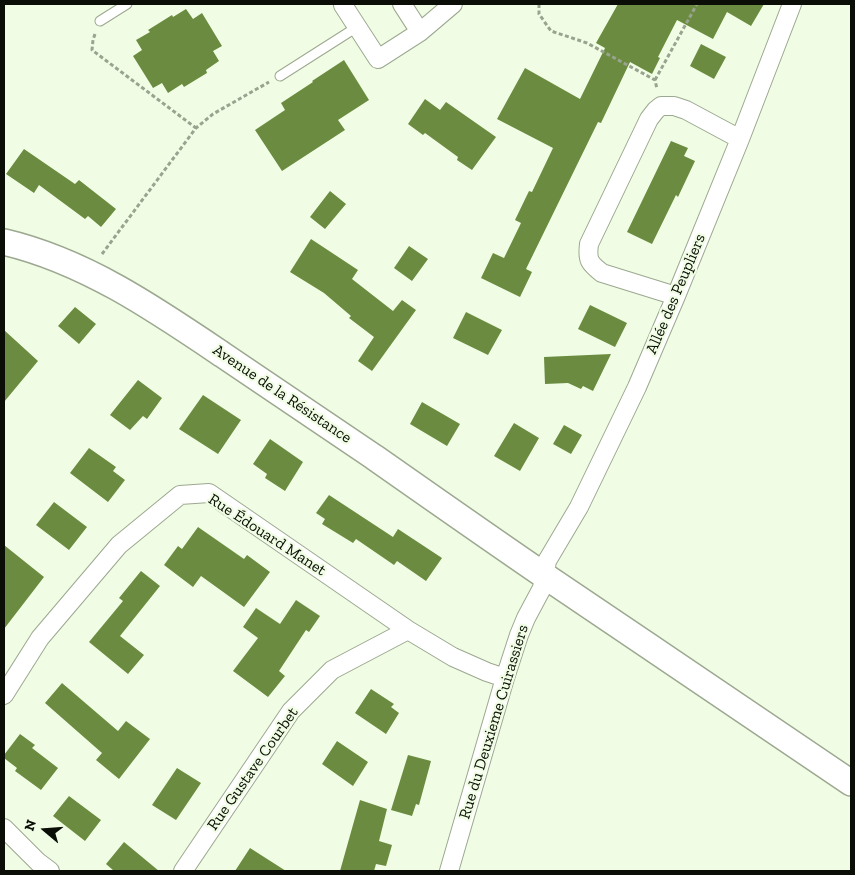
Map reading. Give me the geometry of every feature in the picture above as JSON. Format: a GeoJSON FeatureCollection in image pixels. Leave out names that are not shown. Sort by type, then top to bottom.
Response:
{"type":"FeatureCollection","features":[{"type":"Feature","properties":{"kind":"main road","name":"Avenue de la Résistance"},"geometry":{"type":"LineString","coordinates":[[4,242],[55,258],[106,281],[150,306],[294,402],[544,575],[851,783]]}},
{"type":"Feature","properties":{"kind":"street"},"geometry":{"type":"LineString","coordinates":[[345,4],[343,5],[378,60],[420,32],[453,4]]}},
{"type":"Feature","properties":{"kind":"street"},"geometry":{"type":"LineString","coordinates":[[402,4],[420,32]]}},
{"type":"Feature","properties":{"kind":"street","name":"Allée des Peupliers"},"geometry":{"type":"LineString","coordinates":[[544,575],[547,561],[579,507],[637,387],[740,139],[792,4]]}},
{"type":"Feature","properties":{"kind":"street"},"geometry":{"type":"LineString","coordinates":[[676,296],[602,273],[593,267],[587,256],[589,244],[640,136],[649,119],[661,106],[674,106],[686,110],[740,139]]}},
{"type":"Feature","properties":{"kind":"street","name":"Rue Édouard Manet"},"geometry":{"type":"LineString","coordinates":[[4,695],[40,638],[119,545],[180,495],[209,493],[408,630],[452,657],[505,678]]}},
{"type":"Feature","properties":{"kind":"street","name":"Rue du Deuxieme Cuirassiers"},"geometry":{"type":"LineString","coordinates":[[449,871],[505,678],[519,635],[542,588],[544,575]]}},
{"type":"Feature","properties":{"kind":"street","name":"Rue Gustave Courbet"},"geometry":{"type":"LineString","coordinates":[[183,871],[291,710],[332,670],[408,630]]}},
{"type":"Feature","properties":{"kind":"street"},"geometry":{"type":"LineString","coordinates":[[4,828],[38,862],[50,871]]}},
{"type":"Feature","properties":{"kind":"lane"},"geometry":{"type":"LineString","coordinates":[[100,21],[127,4]]}},
{"type":"Feature","properties":{"kind":"lane"},"geometry":{"type":"LineString","coordinates":[[280,76],[357,26]]}},
{"type":"Feature","properties":{"kind":"path"},"geometry":{"type":"LineString","coordinates":[[538,4],[539,14],[551,31],[587,43],[655,80]]}},
{"type":"Feature","properties":{"kind":"path"},"geometry":{"type":"LineString","coordinates":[[661,106],[655,80],[698,4]]}},
{"type":"Feature","properties":{"kind":"path"},"geometry":{"type":"LineString","coordinates":[[100,21],[92,40],[92,50],[196,128]]}},
{"type":"Feature","properties":{"kind":"path"},"geometry":{"type":"LineString","coordinates":[[88,273],[196,128],[213,114],[280,76]]}},
{"type":"Feature","properties":{"kind":"building"},"geometry":{"type":"Polygon","coordinates":[[[618,4],[764,4],[751,26],[727,12],[713,39],[677,20],[658,57],[660,58],[652,74],[630,62],[601,123],[598,122],[526,269],[532,272],[520,297],[481,278],[493,253],[504,258],[521,223],[515,220],[529,191],[532,192],[553,148],[497,119],[525,68],[580,99],[605,48],[596,43],[618,4]]]}},
{"type":"Feature","properties":{"kind":"building"},"geometry":{"type":"Polygon","coordinates":[[[186,9],[193,19],[202,13],[222,46],[213,51],[219,61],[206,70],[207,73],[184,87],[182,84],[168,93],[162,83],[153,88],[133,56],[142,50],[136,40],[172,15],[173,17],[186,9]]]}},
{"type":"Feature","properties":{"kind":"building"},"geometry":{"type":"Polygon","coordinates":[[[701,44],[726,57],[714,79],[690,66],[701,44]]]}},
{"type":"Feature","properties":{"kind":"building"},"geometry":{"type":"Polygon","coordinates":[[[344,60],[369,100],[338,120],[345,130],[282,171],[255,130],[285,110],[281,103],[344,60]]]}},
{"type":"Feature","properties":{"kind":"building"},"geometry":{"type":"Polygon","coordinates":[[[425,99],[440,110],[446,102],[496,137],[472,170],[457,160],[458,157],[425,133],[423,135],[408,124],[425,99]]]}},
{"type":"Feature","properties":{"kind":"building"},"geometry":{"type":"Polygon","coordinates":[[[671,141],[688,148],[684,156],[695,161],[652,244],[627,232],[671,141]]]}},
{"type":"Feature","properties":{"kind":"building"},"geometry":{"type":"Polygon","coordinates":[[[24,149],[75,184],[79,180],[116,209],[101,227],[88,216],[85,219],[39,185],[34,193],[6,174],[24,149]]]}},
{"type":"Feature","properties":{"kind":"building"},"geometry":{"type":"Polygon","coordinates":[[[330,191],[346,204],[325,229],[310,217],[330,191]]]}},
{"type":"Feature","properties":{"kind":"building"},"geometry":{"type":"Polygon","coordinates":[[[311,239],[358,270],[352,279],[393,311],[402,300],[416,310],[372,371],[358,361],[374,337],[349,318],[351,316],[324,293],[290,272],[311,239]]]}},
{"type":"Feature","properties":{"kind":"building"},"geometry":{"type":"Polygon","coordinates":[[[409,246],[428,259],[412,281],[394,268],[409,246]]]}},
{"type":"Feature","properties":{"kind":"building"},"geometry":{"type":"Polygon","coordinates":[[[590,305],[627,323],[615,347],[578,329],[590,305]]]}},
{"type":"Feature","properties":{"kind":"building"},"geometry":{"type":"Polygon","coordinates":[[[75,307],[96,324],[79,344],[58,326],[75,307]]]}},
{"type":"Feature","properties":{"kind":"building"},"geometry":{"type":"Polygon","coordinates":[[[466,312],[502,330],[488,355],[453,338],[466,312]]]}},
{"type":"Feature","properties":{"kind":"building"},"geometry":{"type":"Polygon","coordinates":[[[4,330],[38,361],[4,402],[4,330]]]}},
{"type":"Feature","properties":{"kind":"building"},"geometry":{"type":"Polygon","coordinates":[[[611,354],[593,391],[583,386],[581,389],[568,383],[545,384],[544,357],[611,354]]]}},
{"type":"Feature","properties":{"kind":"building"},"geometry":{"type":"Polygon","coordinates":[[[138,380],[162,398],[147,419],[143,416],[130,430],[110,415],[138,380]]]}},
{"type":"Feature","properties":{"kind":"building"},"geometry":{"type":"Polygon","coordinates":[[[203,395],[241,420],[218,454],[179,429],[203,395]]]}},
{"type":"Feature","properties":{"kind":"building"},"geometry":{"type":"Polygon","coordinates":[[[422,402],[460,424],[447,446],[410,424],[422,402]]]}},
{"type":"Feature","properties":{"kind":"building"},"geometry":{"type":"Polygon","coordinates":[[[514,423],[539,438],[520,471],[494,456],[514,423]]]}},
{"type":"Feature","properties":{"kind":"building"},"geometry":{"type":"Polygon","coordinates":[[[564,425],[582,435],[571,454],[553,444],[564,425]]]}},
{"type":"Feature","properties":{"kind":"building"},"geometry":{"type":"Polygon","coordinates":[[[270,439],[303,462],[285,491],[265,478],[267,474],[253,464],[270,439]]]}},
{"type":"Feature","properties":{"kind":"building"},"geometry":{"type":"Polygon","coordinates":[[[89,448],[116,467],[113,471],[125,480],[108,502],[70,473],[89,448]]]}},
{"type":"Feature","properties":{"kind":"building"},"geometry":{"type":"Polygon","coordinates":[[[329,495],[393,537],[398,529],[442,558],[426,581],[397,561],[394,565],[356,539],[353,543],[322,524],[325,519],[316,513],[329,495]]]}},
{"type":"Feature","properties":{"kind":"building"},"geometry":{"type":"Polygon","coordinates":[[[54,502],[87,527],[69,550],[36,525],[54,502]]]}},
{"type":"Feature","properties":{"kind":"building"},"geometry":{"type":"Polygon","coordinates":[[[198,527],[244,559],[247,555],[270,572],[244,607],[201,576],[193,587],[164,565],[178,546],[182,549],[198,527]]]}},
{"type":"Feature","properties":{"kind":"building"},"geometry":{"type":"Polygon","coordinates":[[[4,545],[44,577],[4,629],[4,545]]]}},
{"type":"Feature","properties":{"kind":"building"},"geometry":{"type":"Polygon","coordinates":[[[141,571],[160,586],[120,636],[144,655],[128,674],[89,642],[123,601],[119,598],[141,571]]]}},
{"type":"Feature","properties":{"kind":"building"},"geometry":{"type":"Polygon","coordinates":[[[296,600],[320,616],[309,632],[306,630],[279,671],[285,676],[268,697],[233,671],[258,638],[243,627],[256,608],[280,624],[296,600]]]}},
{"type":"Feature","properties":{"kind":"building"},"geometry":{"type":"Polygon","coordinates":[[[62,683],[118,731],[126,721],[150,739],[119,779],[96,760],[102,753],[45,703],[62,683]]]}},
{"type":"Feature","properties":{"kind":"building"},"geometry":{"type":"Polygon","coordinates":[[[371,689],[394,704],[391,707],[399,713],[386,734],[355,713],[371,689]]]}},
{"type":"Feature","properties":{"kind":"building"},"geometry":{"type":"Polygon","coordinates":[[[20,734],[35,745],[32,748],[58,768],[41,790],[15,771],[17,768],[4,758],[4,755],[20,734]]]}},
{"type":"Feature","properties":{"kind":"building"},"geometry":{"type":"Polygon","coordinates":[[[337,741],[368,762],[353,786],[322,764],[337,741]]]}},
{"type":"Feature","properties":{"kind":"building"},"geometry":{"type":"Polygon","coordinates":[[[408,755],[431,761],[419,805],[416,804],[412,816],[391,810],[408,755]]]}},
{"type":"Feature","properties":{"kind":"building"},"geometry":{"type":"Polygon","coordinates":[[[177,768],[201,783],[176,820],[152,805],[177,768]]]}},
{"type":"Feature","properties":{"kind":"building"},"geometry":{"type":"Polygon","coordinates":[[[69,796],[101,820],[85,841],[53,816],[69,796]]]}},
{"type":"Feature","properties":{"kind":"building"},"geometry":{"type":"Polygon","coordinates":[[[360,800],[387,809],[379,841],[392,845],[386,866],[376,864],[374,871],[340,871],[360,800]]]}},
{"type":"Feature","properties":{"kind":"building"},"geometry":{"type":"Polygon","coordinates":[[[124,842],[159,871],[114,871],[106,864],[124,842]]]}},
{"type":"Feature","properties":{"kind":"building"},"geometry":{"type":"Polygon","coordinates":[[[250,848],[286,871],[235,871],[250,848]]]}}]}
